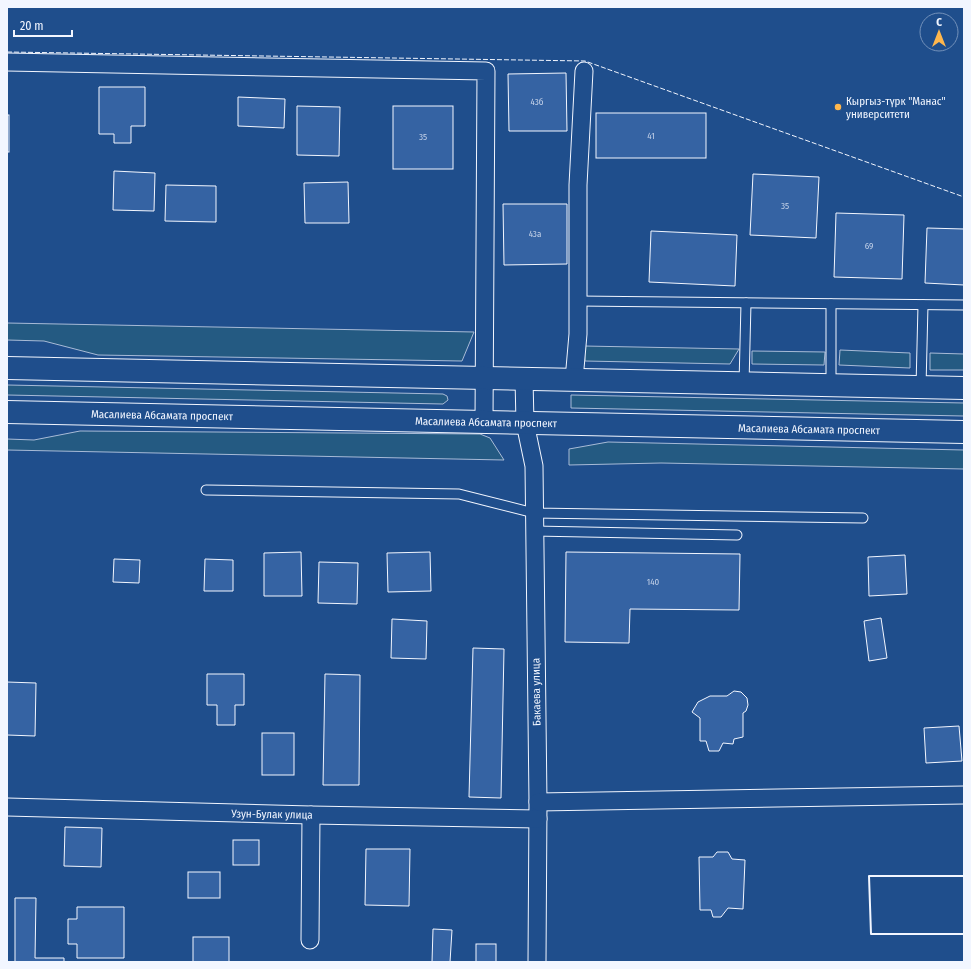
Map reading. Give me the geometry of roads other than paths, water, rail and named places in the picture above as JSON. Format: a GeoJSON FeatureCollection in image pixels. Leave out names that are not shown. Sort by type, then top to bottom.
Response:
{"type":"FeatureCollection","features":[{"type":"Feature","properties":{"kind":"main road"},"geometry":{"type":"LineString","coordinates":[[7,368],[964,388]]}},
{"type":"Feature","properties":{"kind":"main road","name":"Масалиева Абсамата проспект"},"geometry":{"type":"LineString","coordinates":[[7,412],[964,432]]}},
{"type":"Feature","properties":{"kind":"street"},"geometry":{"type":"LineString","coordinates":[[7,62],[486,71],[484,422]]}},
{"type":"Feature","properties":{"kind":"street"},"geometry":{"type":"LineString","coordinates":[[574,380],[578,334],[578,185],[584,71]]}},
{"type":"Feature","properties":{"kind":"street","name":"Бакаева улица"},"geometry":{"type":"LineString","coordinates":[[524,379],[525,422],[534,466],[538,802],[537,962]]}},
{"type":"Feature","properties":{"kind":"street"},"geometry":{"type":"LineString","coordinates":[[538,802],[964,795]]}},
{"type":"Feature","properties":{"kind":"street","name":"Узун-Булак улица"},"geometry":{"type":"LineString","coordinates":[[7,807],[538,819]]}},
{"type":"Feature","properties":{"kind":"street"},"geometry":{"type":"LineString","coordinates":[[310,940],[311,815]]}},
{"type":"Feature","properties":{"kind":"lane"},"geometry":{"type":"LineString","coordinates":[[578,301],[746,304],[964,305]]}},
{"type":"Feature","properties":{"kind":"lane"},"geometry":{"type":"LineString","coordinates":[[744,384],[746,304]]}},
{"type":"Feature","properties":{"kind":"lane"},"geometry":{"type":"LineString","coordinates":[[831,304],[831,386]]}},
{"type":"Feature","properties":{"kind":"lane"},"geometry":{"type":"LineString","coordinates":[[921,387],[923,305]]}},
{"type":"Feature","properties":{"kind":"lane"},"geometry":{"type":"LineString","coordinates":[[206,490],[459,494],[534,512],[863,518]]}},
{"type":"Feature","properties":{"kind":"lane"},"geometry":{"type":"LineString","coordinates":[[534,531],[737,535]]}},
{"type":"Feature","properties":{"kind":"place","name":"Кыргыз-түрк \"Манас\" университети"},"geometry":{"type":"Point","coordinates":[838,107]}}]}
